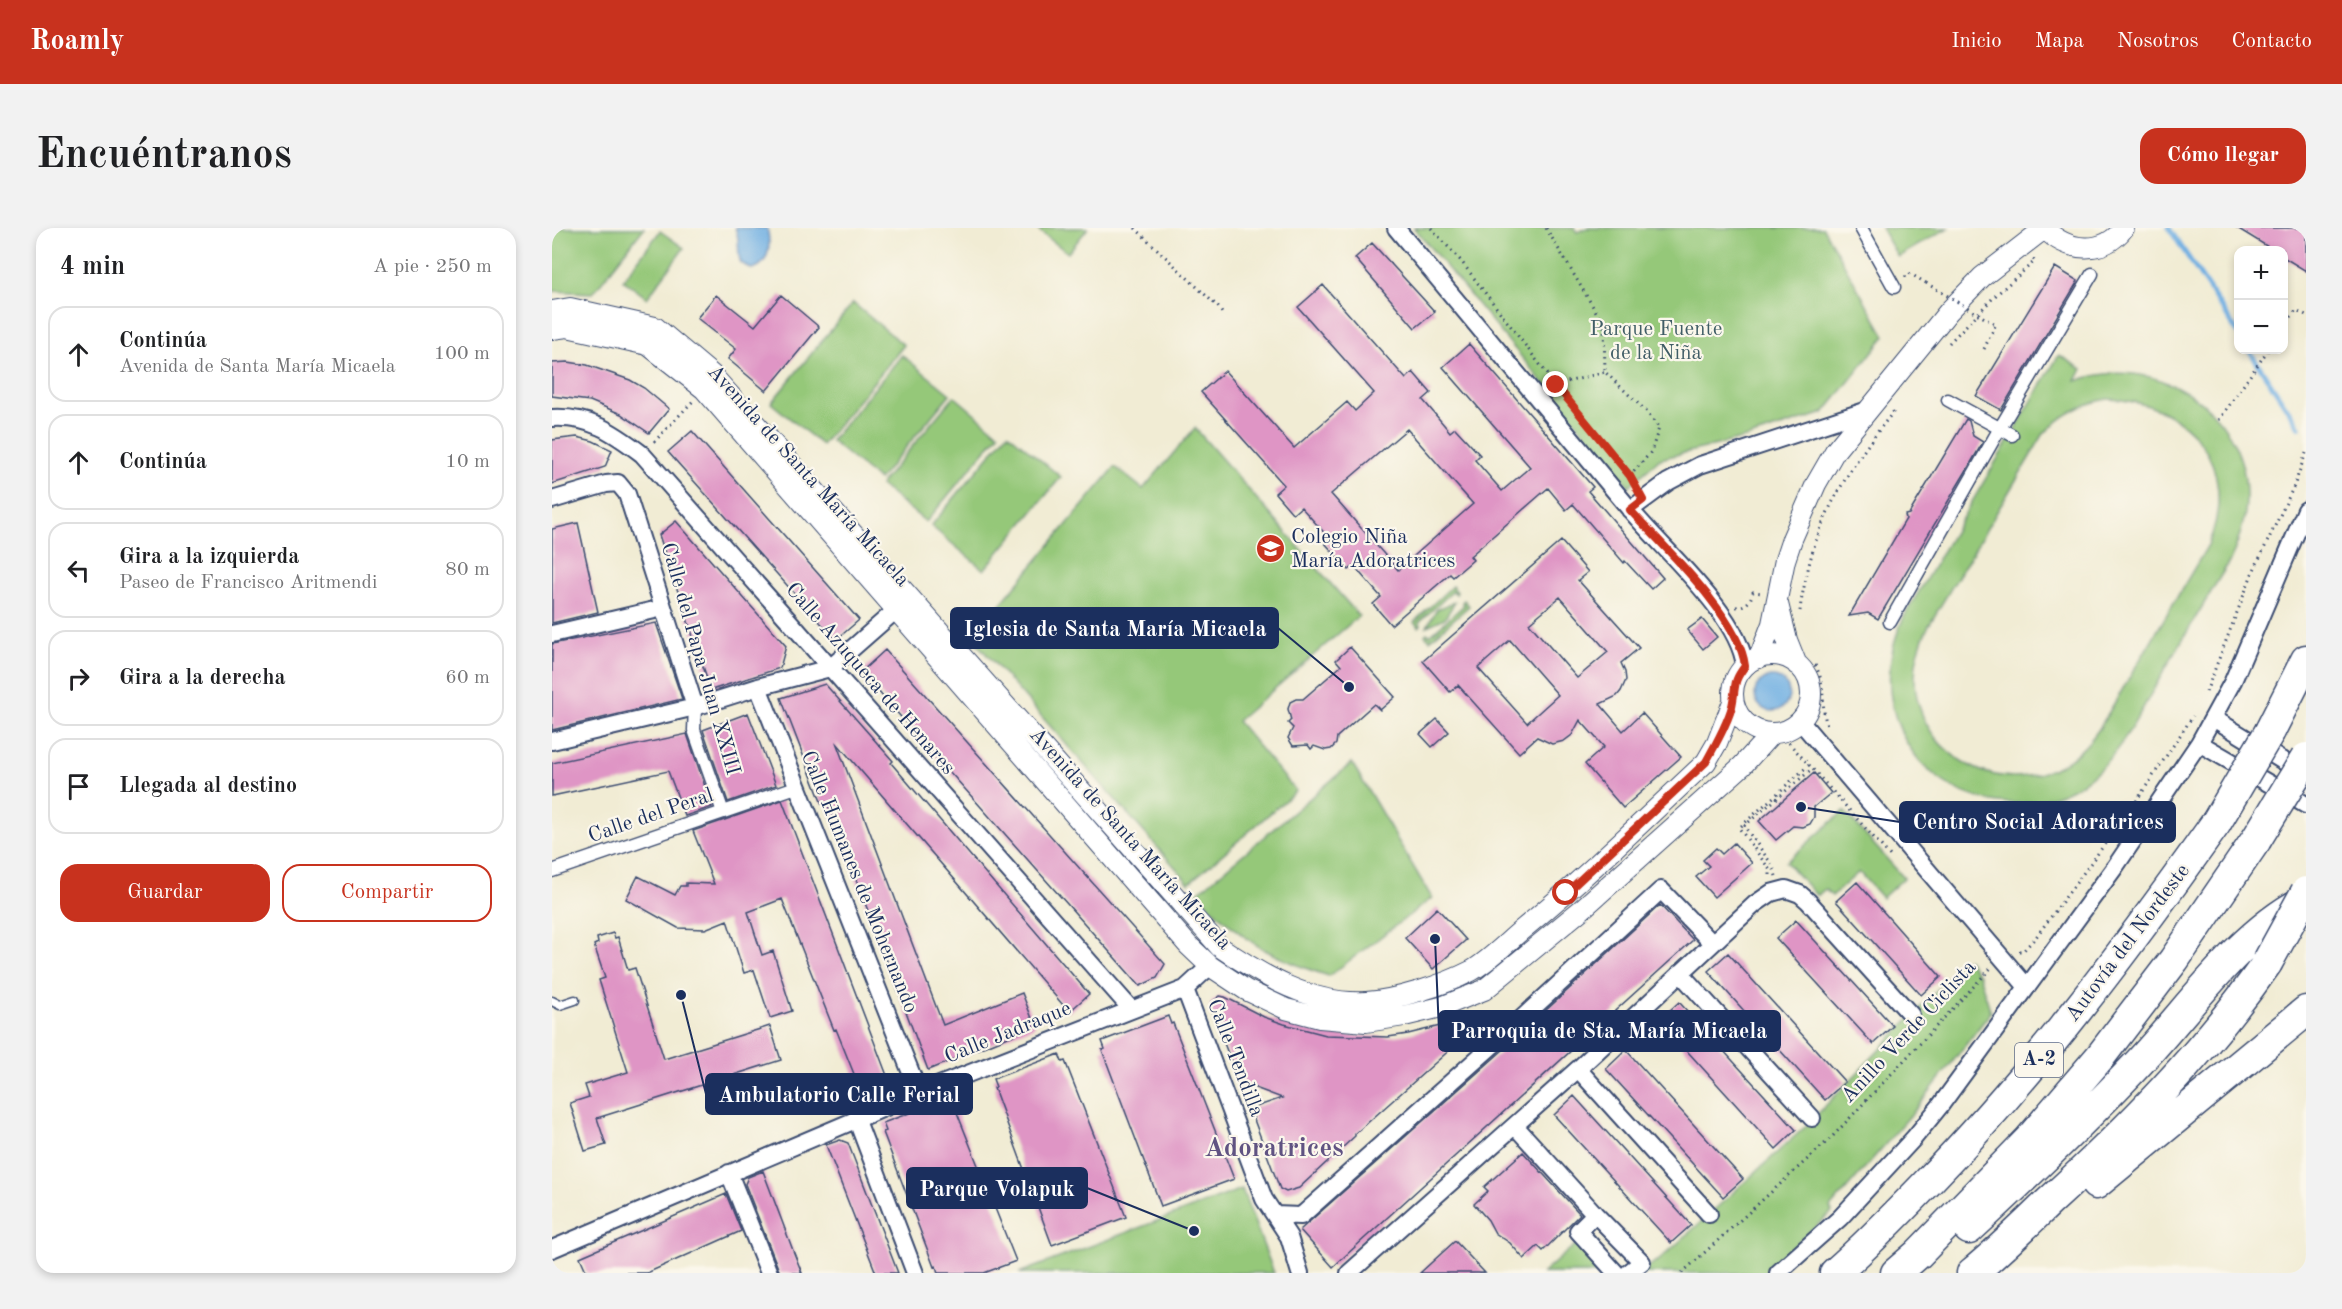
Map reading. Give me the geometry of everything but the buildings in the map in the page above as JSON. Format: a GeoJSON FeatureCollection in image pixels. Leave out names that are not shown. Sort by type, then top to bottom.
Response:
{"type":"FeatureCollection","features":[{"type":"Feature","properties":{"kind":"highway","name":"Autovía del Nordeste"},"geometry":{"type":"LineString","coordinates":[[1835,1273],[1864,1247],[1962,1147],[2064,1029],[2140,930],[2216,823],[2270,731],[2306,660]]}},
{"type":"Feature","properties":{"kind":"highway","name":"Autovía del Nordeste"},"geometry":{"type":"LineString","coordinates":[[1896,1273],[1918,1254],[2030,1140],[2100,1057],[2174,960],[2256,840],[2306,758]]}},
{"type":"Feature","properties":{"kind":"highway"},"geometry":{"type":"LineString","coordinates":[[1972,1273],[2094,1162],[2228,1018],[2267,963],[2306,892]]}},
{"type":"Feature","properties":{"kind":"highway"},"geometry":{"type":"LineString","coordinates":[[1920,1273],[2007,1194],[2131,1072],[2252,938],[2279,915],[2306,900]]}},
{"type":"Feature","properties":{"kind":"highway"},"geometry":{"type":"LineString","coordinates":[[1990,1273],[2306,1011]]}},
{"type":"Feature","properties":{"kind":"street"},"geometry":{"type":"LineString","coordinates":[[1396,228],[1551,412],[1637,505],[1717,606],[1741,650],[1752,662]]}},
{"type":"Feature","properties":{"kind":"street"},"geometry":{"type":"LineString","coordinates":[[1861,228],[1894,287]]}},
{"type":"Feature","properties":{"kind":"street"},"geometry":{"type":"LineString","coordinates":[[1778,598],[1787,640],[1804,661],[1811,695],[1810,705],[1800,721],[1782,732],[1775,741],[1751,728],[1737,712],[1733,702],[1735,682],[1767,640],[1792,539],[1816,484],[1835,451],[1865,411],[1949,311],[1982,277],[2044,228],[2054,238],[2067,245],[2094,248],[2108,243],[2124,228]]}},
{"type":"Feature","properties":{"kind":"street"},"geometry":{"type":"LineString","coordinates":[[1890,622],[2000,428],[2092,274]]}},
{"type":"Feature","properties":{"kind":"street","name":"Avenida de Santa María Micaela"},"geometry":{"type":"LineString","coordinates":[[552,311],[570,308],[655,327],[712,375],[1220,946],[1257,972],[1290,988],[1331,999],[1365,1002],[1405,996],[1472,971],[1566,893],[1706,762],[1717,743],[1733,702]]}},
{"type":"Feature","properties":{"kind":"street","name":"Avenida de Santa María Micaela"},"geometry":{"type":"LineString","coordinates":[[552,329],[567,327],[648,345],[704,389],[1188,945],[1210,966],[1246,990],[1286,1008],[1320,1018],[1366,1022],[1441,1007],[1484,990],[1581,910],[1742,766],[1775,741]]}},
{"type":"Feature","properties":{"kind":"street"},"geometry":{"type":"LineString","coordinates":[[1948,400],[2012,435]]}},
{"type":"Feature","properties":{"kind":"street"},"geometry":{"type":"LineString","coordinates":[[1637,505],[1688,470],[1865,411]]}},
{"type":"Feature","properties":{"kind":"street","name":"Calle Azuqueca de Henares"},"geometry":{"type":"LineString","coordinates":[[552,418],[576,418],[609,429],[642,454],[1131,1009]]}},
{"type":"Feature","properties":{"kind":"street","name":"Calle del Papa Juan XXIII"},"geometry":{"type":"LineString","coordinates":[[552,500],[606,484],[618,483],[627,494],[695,707],[694,729],[723,812]]}},
{"type":"Feature","properties":{"kind":"street"},"geometry":{"type":"LineString","coordinates":[[1778,1273],[1839,1218],[1914,1138],[2115,867],[2199,743],[2233,681],[2306,510]]}},
{"type":"Feature","properties":{"kind":"street"},"geometry":{"type":"LineString","coordinates":[[552,741],[695,707],[830,668],[911,597]]}},
{"type":"Feature","properties":{"kind":"street"},"geometry":{"type":"LineString","coordinates":[[552,634],[663,608]]}},
{"type":"Feature","properties":{"kind":"street"},"geometry":{"type":"LineString","coordinates":[[1752,662],[1778,655],[1804,661]]}},
{"type":"Feature","properties":{"kind":"street","name":"Calle Humanes de Mohernando"},"geometry":{"type":"LineString","coordinates":[[758,687],[919,1093]]}},
{"type":"Feature","properties":{"kind":"street"},"geometry":{"type":"LineString","coordinates":[[2213,718],[2306,776]]}},
{"type":"Feature","properties":{"kind":"street"},"geometry":{"type":"LineString","coordinates":[[1800,721],[1996,962],[2028,987]]}},
{"type":"Feature","properties":{"kind":"street"},"geometry":{"type":"LineString","coordinates":[[2199,743],[2306,805]]}},
{"type":"Feature","properties":{"kind":"street","name":"Calle del Peral"},"geometry":{"type":"LineString","coordinates":[[552,871],[796,787]]}},
{"type":"Feature","properties":{"kind":"street"},"geometry":{"type":"LineString","coordinates":[[1349,1273],[1578,1069],[1755,904],[1774,883],[1792,890],[1808,901],[1911,1016]]}},
{"type":"Feature","properties":{"kind":"street"},"geometry":{"type":"LineString","coordinates":[[1275,1215],[1301,1216],[1495,1043],[1661,890],[1712,943]]}},
{"type":"Feature","properties":{"kind":"street","name":"Calle Jadraque"},"geometry":{"type":"LineString","coordinates":[[552,1249],[856,1118],[1185,989],[1210,966]]}},
{"type":"Feature","properties":{"kind":"street"},"geometry":{"type":"LineString","coordinates":[[1680,973],[1812,1118]]}},
{"type":"Feature","properties":{"kind":"street","name":"Calle Tendilla"},"geometry":{"type":"LineString","coordinates":[[1185,989],[1264,1199],[1289,1238],[1300,1273]]}},
{"type":"Feature","properties":{"kind":"street"},"geometry":{"type":"LineString","coordinates":[[1578,1069],[1709,1214]]}},
{"type":"Feature","properties":{"kind":"street"},"geometry":{"type":"LineString","coordinates":[[856,1118],[915,1273]]}},
{"type":"Feature","properties":{"kind":"street"},"geometry":{"type":"LineString","coordinates":[[1515,1126],[1642,1262],[1628,1273]]}},
{"type":"Feature","properties":{"kind":"street"},"geometry":{"type":"LineString","coordinates":[[729,1173],[768,1273]]}},
{"type":"Feature","properties":{"kind":"street"},"geometry":{"type":"LineString","coordinates":[[1595,1214],[1578,1231],[1616,1273]]}},
{"type":"Feature","properties":{"kind":"lane"},"geometry":{"type":"LineString","coordinates":[[552,1001],[560,1005],[575,1000]]}},
{"type":"Feature","properties":{"kind":"path"},"geometry":{"type":"LineString","coordinates":[[1135,228],[1218,306],[1222,313]]}},
{"type":"Feature","properties":{"kind":"path"},"geometry":{"type":"LineString","coordinates":[[1431,228],[1461,261],[1556,385],[1630,476],[1637,505]]}},
{"type":"Feature","properties":{"kind":"path"},"geometry":{"type":"LineString","coordinates":[[1546,228],[1604,325],[1605,372],[1646,411],[1659,428],[1651,452],[1630,476]]}},
{"type":"Feature","properties":{"kind":"path"},"geometry":{"type":"LineString","coordinates":[[1948,343],[1997,294],[2035,261],[2022,246]]}},
{"type":"Feature","properties":{"kind":"path"},"geometry":{"type":"LineString","coordinates":[[1894,287],[1909,273],[1996,324],[1984,349]]}},
{"type":"Feature","properties":{"kind":"path"},"geometry":{"type":"LineString","coordinates":[[2288,320],[2296,310],[2306,315]]}},
{"type":"Feature","properties":{"kind":"path"},"geometry":{"type":"LineString","coordinates":[[2218,420],[2265,354]]}},
{"type":"Feature","properties":{"kind":"path"},"geometry":{"type":"LineString","coordinates":[[1556,385],[1605,372]]}},
{"type":"Feature","properties":{"kind":"path"},"geometry":{"type":"LineString","coordinates":[[642,454],[704,389]]}},
{"type":"Feature","properties":{"kind":"path"},"geometry":{"type":"LineString","coordinates":[[1800,618],[1800,605],[1809,566],[1824,518],[1846,476],[1898,405]]}},
{"type":"Feature","properties":{"kind":"path"},"geometry":{"type":"LineString","coordinates":[[2206,692],[2252,574],[2294,486],[2306,453]]}},
{"type":"Feature","properties":{"kind":"path"},"geometry":{"type":"LineString","coordinates":[[1717,606],[1724,600],[1734,607],[1743,607],[1750,602],[1753,592],[1778,598]]}},
{"type":"Feature","properties":{"kind":"path"},"geometry":{"type":"LineString","coordinates":[[1774,883],[1770,870],[1739,828],[1809,765],[1823,749],[1829,732],[1824,713],[1823,682],[1804,661]]}},
{"type":"Feature","properties":{"kind":"path"},"geometry":{"type":"LineString","coordinates":[[1996,962],[2010,945],[2016,951],[2024,951],[2036,937],[2133,806],[2195,712]]}},
{"type":"Feature","properties":{"kind":"path"},"geometry":{"type":"LineString","coordinates":[[1775,741],[1788,742],[1898,864]]}},
{"type":"Feature","properties":{"kind":"path"},"geometry":{"type":"LineString","coordinates":[[1774,883],[1773,866],[1744,826],[1812,768]]}},
{"type":"Feature","properties":{"kind":"path","name":"Anillo Verde Ciclista"},"geometry":{"type":"LineString","coordinates":[[1682,1273],[1832,1137],[1996,962]]}},
{"type":"Feature","properties":{"kind":"green space"},"geometry":{"type":"Polygon","coordinates":[[[552,228],[644,228],[593,293],[552,291],[552,228]]]}},
{"type":"Feature","properties":{"kind":"green space"},"geometry":{"type":"Polygon","coordinates":[[[1039,228],[1088,228],[1068,253],[1038,230],[1039,228]]]}},
{"type":"Feature","properties":{"kind":"green space","name":"Parque Fuente de la Niña"},"geometry":{"type":"Polygon","coordinates":[[[1414,228],[1574,228],[1577,232],[1587,228],[1823,228],[1885,336],[1824,413],[1749,437],[1660,459],[1629,486],[1414,228]]]}},
{"type":"Feature","properties":{"kind":"green space"},"geometry":{"type":"Polygon","coordinates":[[[1881,228],[1948,228],[1898,257],[1881,228]]]}},
{"type":"Feature","properties":{"kind":"green space"},"geometry":{"type":"Polygon","coordinates":[[[660,231],[684,248],[647,298],[623,280],[660,231]]]}},
{"type":"Feature","properties":{"kind":"green space"},"geometry":{"type":"Polygon","coordinates":[[[853,303],[904,345],[822,445],[771,403],[853,303]]]}},
{"type":"Feature","properties":{"kind":"green space"},"geometry":{"type":"Polygon","coordinates":[[[902,355],[950,394],[879,480],[831,441],[902,355]]]}},
{"type":"Feature","properties":{"kind":"green space"},"geometry":{"type":"Polygon","coordinates":[[[2059,355],[2082,369],[2076,381],[2106,374],[2135,374],[2164,381],[2190,394],[2212,412],[2230,435],[2241,462],[2246,493],[2242,526],[2231,559],[2127,735],[2094,774],[2072,789],[2031,802],[1998,802],[1966,793],[1938,778],[1917,758],[1901,733],[1892,705],[1890,674],[1894,644],[1906,613],[2059,355]],[[2107,399],[2088,404],[2064,417],[2043,435],[1929,625],[1916,668],[1919,706],[1936,738],[1963,762],[1996,775],[2032,775],[2067,761],[2099,729],[2208,545],[2217,516],[2218,489],[2212,465],[2201,443],[2184,425],[2162,412],[2137,403],[2107,399]]]}},
{"type":"Feature","properties":{"kind":"green space"},"geometry":{"type":"Polygon","coordinates":[[[954,396],[999,434],[926,522],[880,485],[954,396]]]}},
{"type":"Feature","properties":{"kind":"green space"},"geometry":{"type":"Polygon","coordinates":[[[1195,428],[1359,616],[1237,721],[1296,791],[1189,883],[972,638],[1115,467],[1143,489],[1195,428]]]}},
{"type":"Feature","properties":{"kind":"green space"},"geometry":{"type":"Polygon","coordinates":[[[1008,433],[1061,477],[984,570],[931,526],[1008,433]]]}},
{"type":"Feature","properties":{"kind":"green space"},"geometry":{"type":"Polygon","coordinates":[[[1452,586],[1456,594],[1453,591],[1419,622],[1421,625],[1419,627],[1414,622],[1452,586]]]}},
{"type":"Feature","properties":{"kind":"green space"},"geometry":{"type":"Polygon","coordinates":[[[1464,600],[1469,606],[1430,640],[1425,635],[1427,633],[1430,635],[1464,605],[1462,602],[1464,600]]]}},
{"type":"Feature","properties":{"kind":"green space"},"geometry":{"type":"Polygon","coordinates":[[[1455,602],[1445,618],[1427,626],[1437,609],[1455,602]]]}},
{"type":"Feature","properties":{"kind":"green space"},"geometry":{"type":"Polygon","coordinates":[[[1352,763],[1432,898],[1329,976],[1289,962],[1257,945],[1228,923],[1197,893],[1352,763]]]}},
{"type":"Feature","properties":{"kind":"green space"},"geometry":{"type":"Polygon","coordinates":[[[1844,811],[1904,878],[1882,898],[1859,872],[1832,896],[1825,889],[1817,896],[1786,862],[1844,811]]]}},
{"type":"Feature","properties":{"kind":"green space"},"geometry":{"type":"Polygon","coordinates":[[[1967,959],[1979,975],[1991,1012],[1916,1109],[1830,1208],[1832,1212],[1764,1273],[1641,1273],[1657,1262],[1806,1126],[1967,959]]]}},
{"type":"Feature","properties":{"kind":"green space"},"geometry":{"type":"Polygon","coordinates":[[[1242,1189],[1274,1273],[1019,1273],[1242,1189]]]}},
{"type":"Feature","properties":{"kind":"green space"},"geometry":{"type":"Polygon","coordinates":[[[1576,1244],[1601,1273],[1543,1273],[1576,1244]]]}},
{"type":"Feature","properties":{"kind":"water"},"geometry":{"type":"Polygon","coordinates":[[[735,228],[767,228],[768,253],[757,267],[751,269],[741,263],[735,228]]]}},
{"type":"Feature","properties":{"kind":"water"},"geometry":{"type":"Polygon","coordinates":[[[1772,677],[1784,682],[1789,694],[1784,706],[1772,711],[1760,706],[1755,694],[1760,682],[1772,677]]]}},
{"type":"Feature","properties":{"kind":"waterway"},"geometry":{"type":"LineString","coordinates":[[2169,228],[2234,327]]}},
{"type":"Feature","properties":{"kind":"waterway"},"geometry":{"type":"LineString","coordinates":[[2252,354],[2299,427]]}},
{"type":"Feature","properties":{"kind":"place","name":"Colegio Niña María Adoratrices"},"geometry":{"type":"Point","coordinates":[1270,549]}},
{"type":"Feature","properties":{"kind":"place","name":"Iglesia de Santa María Micaela"},"geometry":{"type":"Point","coordinates":[1349,687]}},
{"type":"Feature","properties":{"kind":"place","name":"Centro Social Adoratrices"},"geometry":{"type":"Point","coordinates":[1801,807]}},
{"type":"Feature","properties":{"kind":"place","name":"Parroquia de Sta. María Micaela"},"geometry":{"type":"Point","coordinates":[1435,939]}},
{"type":"Feature","properties":{"kind":"place","name":"Ambulatorio Calle Ferial"},"geometry":{"type":"Point","coordinates":[681,995]}},
{"type":"Feature","properties":{"kind":"place","name":"Parque Volapuk"},"geometry":{"type":"Point","coordinates":[1194,1231]}},
{"type":"Feature","properties":{"kind":"district","name":"Adoratrices"},"geometry":{"type":"Point","coordinates":[1274,1148]}},
{"type":"Feature","properties":{"kind":"route"},"geometry":{"type":"LineString","coordinates":[[1556,385],[1630,476],[1643,500],[1630,510],[1717,606],[1741,650],[1745,666],[1735,682],[1733,702],[1717,743],[1706,762],[1566,893]]}}]}
